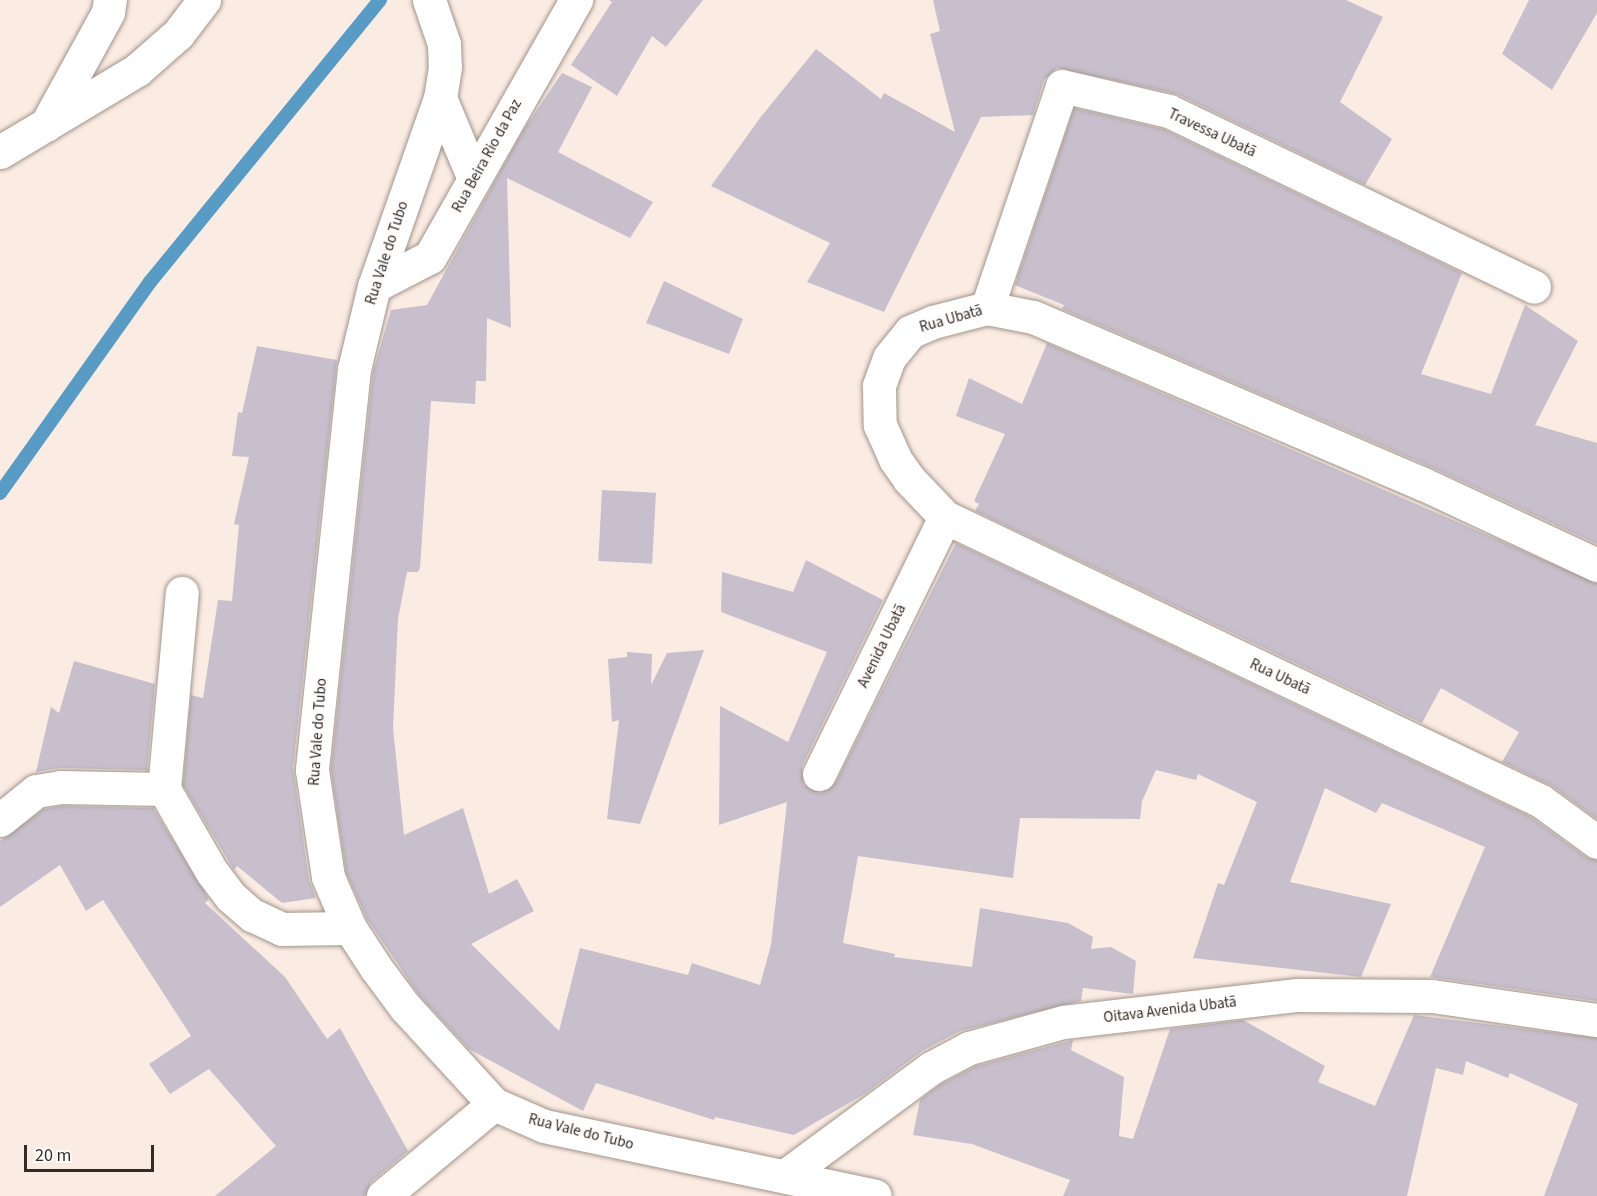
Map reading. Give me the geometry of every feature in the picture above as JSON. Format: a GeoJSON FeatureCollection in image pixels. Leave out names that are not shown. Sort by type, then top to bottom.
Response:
{"type":"FeatureCollection","features":[{"type":"Feature","properties":{"kind":"street"},"geometry":{"type":"LineString","coordinates":[[45,127],[108,12],[110,0]]}},
{"type":"Feature","properties":{"kind":"street"},"geometry":{"type":"LineString","coordinates":[[0,152],[137,70],[178,34],[204,0]]}},
{"type":"Feature","properties":{"kind":"street","name":"Rua Beira Rio da Paz"},"geometry":{"type":"LineString","coordinates":[[374,286],[422,264],[430,257],[576,0]]}},
{"type":"Feature","properties":{"kind":"street","name":"Rua Vale do Tubo"},"geometry":{"type":"LineString","coordinates":[[434,10],[445,67],[440,98],[374,286],[354,369],[312,770],[328,877],[350,928],[405,1007],[494,1104],[544,1126],[875,1196]]}},
{"type":"Feature","properties":{"kind":"street","name":"Travessa Ubatã"},"geometry":{"type":"LineString","coordinates":[[987,308],[1062,86],[1169,111],[1534,287]]}},
{"type":"Feature","properties":{"kind":"street"},"geometry":{"type":"LineString","coordinates":[[440,98],[474,179]]}},
{"type":"Feature","properties":{"kind":"street","name":"Rua Ubatã"},"geometry":{"type":"LineString","coordinates":[[1597,565],[1423,484],[1033,317],[987,308],[910,332],[889,358],[879,386],[880,425],[895,459],[909,479],[945,517],[1541,801],[1597,842]]}},
{"type":"Feature","properties":{"kind":"street","name":"Avenida Ubatã"},"geometry":{"type":"LineString","coordinates":[[819,774],[945,517]]}},
{"type":"Feature","properties":{"kind":"street"},"geometry":{"type":"LineString","coordinates":[[182,593],[164,789],[212,872],[231,897],[252,915],[282,929],[350,928]]}},
{"type":"Feature","properties":{"kind":"street"},"geometry":{"type":"LineString","coordinates":[[0,820],[36,791],[60,788],[164,789]]}},
{"type":"Feature","properties":{"kind":"street","name":"Oitava Avenida Ubatã"},"geometry":{"type":"LineString","coordinates":[[785,1176],[931,1068],[969,1048],[1063,1022],[1297,995],[1432,996],[1597,1020]]}},
{"type":"Feature","properties":{"kind":"street"},"geometry":{"type":"LineString","coordinates":[[383,1196],[494,1104]]}},
{"type":"Feature","properties":{"kind":"building"},"geometry":{"type":"Polygon","coordinates":[[[609,0],[703,0],[666,47],[652,36],[617,96],[571,65],[612,2],[609,0]]]}},
{"type":"Feature","properties":{"kind":"building"},"geometry":{"type":"Polygon","coordinates":[[[933,0],[1346,0],[1383,17],[1340,102],[1392,139],[1365,185],[1177,94],[1057,68],[1044,80],[1033,115],[981,117],[884,312],[807,282],[830,243],[711,186],[760,118],[816,49],[881,99],[884,93],[955,132],[930,34],[940,31],[933,0]]]}},
{"type":"Feature","properties":{"kind":"building"},"geometry":{"type":"Polygon","coordinates":[[[1529,0],[1597,0],[1597,13],[1552,90],[1502,54],[1529,0]]]}},
{"type":"Feature","properties":{"kind":"building"},"geometry":{"type":"Polygon","coordinates":[[[562,73],[592,87],[558,152],[653,202],[630,238],[507,178],[511,328],[487,318],[486,381],[476,381],[475,404],[431,401],[420,568],[418,572],[407,572],[398,619],[393,728],[404,835],[463,808],[489,894],[517,879],[534,911],[471,944],[559,1031],[580,948],[688,975],[692,963],[760,985],[771,945],[787,802],[719,825],[720,706],[788,742],[827,652],[721,612],[722,572],[793,592],[806,560],[883,600],[802,766],[804,785],[821,793],[836,782],[956,543],[1531,817],[1586,857],[1597,860],[1597,1001],[1430,977],[1485,847],[1382,803],[1376,813],[1325,788],[1290,882],[1391,904],[1361,977],[1193,958],[1218,883],[1224,885],[1257,802],[1198,774],[1196,780],[1156,770],[1142,801],[1140,819],[1020,818],[1013,878],[858,856],[843,943],[895,954],[894,957],[972,967],[980,908],[1068,923],[1093,937],[1091,949],[1111,947],[1136,961],[1133,994],[1083,988],[1081,1001],[960,1031],[922,1051],[866,1093],[794,1135],[715,1117],[714,1120],[596,1083],[583,1111],[469,1049],[419,995],[367,919],[346,872],[331,770],[373,372],[391,310],[427,305],[522,132],[562,73]]]}},
{"type":"Feature","properties":{"kind":"building"},"geometry":{"type":"Polygon","coordinates":[[[1074,108],[1163,129],[1462,273],[1421,374],[1491,394],[1525,305],[1578,341],[1535,425],[1597,443],[1597,544],[1431,467],[1062,309],[1064,305],[1015,285],[1074,108]]]}},
{"type":"Feature","properties":{"kind":"building"},"geometry":{"type":"Polygon","coordinates":[[[664,281],[743,319],[729,354],[646,323],[664,281]]]}},
{"type":"Feature","properties":{"kind":"building"},"geometry":{"type":"Polygon","coordinates":[[[1047,343],[1597,583],[1597,819],[1552,786],[1502,762],[1519,732],[1441,688],[1422,723],[975,511],[979,504],[974,501],[1005,434],[956,416],[969,378],[1022,404],[1047,343]]]}},
{"type":"Feature","properties":{"kind":"building"},"geometry":{"type":"Polygon","coordinates":[[[257,346],[337,360],[293,768],[309,880],[316,898],[282,903],[237,866],[234,870],[183,785],[191,695],[203,698],[218,600],[232,601],[239,525],[234,524],[249,457],[232,456],[238,412],[242,413],[257,346]]]}},
{"type":"Feature","properties":{"kind":"building"},"geometry":{"type":"Polygon","coordinates":[[[602,490],[656,493],[652,564],[598,561],[602,490]]]}},
{"type":"Feature","properties":{"kind":"building"},"geometry":{"type":"Polygon","coordinates":[[[704,650],[640,824],[607,819],[619,720],[612,722],[608,659],[627,657],[627,652],[652,654],[651,685],[667,653],[704,650]]]}},
{"type":"Feature","properties":{"kind":"building"},"geometry":{"type":"Polygon","coordinates":[[[74,661],[155,684],[147,770],[60,768],[36,772],[51,707],[59,713],[74,661]]]}},
{"type":"Feature","properties":{"kind":"building"},"geometry":{"type":"Polygon","coordinates":[[[61,806],[153,808],[209,899],[205,903],[285,977],[327,1039],[340,1028],[408,1151],[371,1182],[365,1196],[215,1196],[276,1146],[209,1069],[170,1094],[149,1064],[191,1036],[103,900],[86,911],[60,865],[0,907],[0,841],[44,809],[61,806]]]}},
{"type":"Feature","properties":{"kind":"building"},"geometry":{"type":"Polygon","coordinates":[[[1414,1015],[1597,1038],[1597,1196],[1544,1196],[1578,1104],[1510,1073],[1508,1078],[1466,1061],[1463,1075],[1436,1068],[1407,1196],[1063,1196],[1070,1180],[972,1144],[913,1135],[920,1100],[941,1084],[976,1066],[1073,1040],[1071,1050],[1124,1077],[1119,1136],[1133,1139],[1170,1029],[1243,1020],[1325,1066],[1318,1082],[1375,1106],[1414,1015]]]}},
{"type":"Feature","properties":{"kind":"waterway"},"geometry":{"type":"LineString","coordinates":[[0,493],[150,282],[380,0]]}}]}
